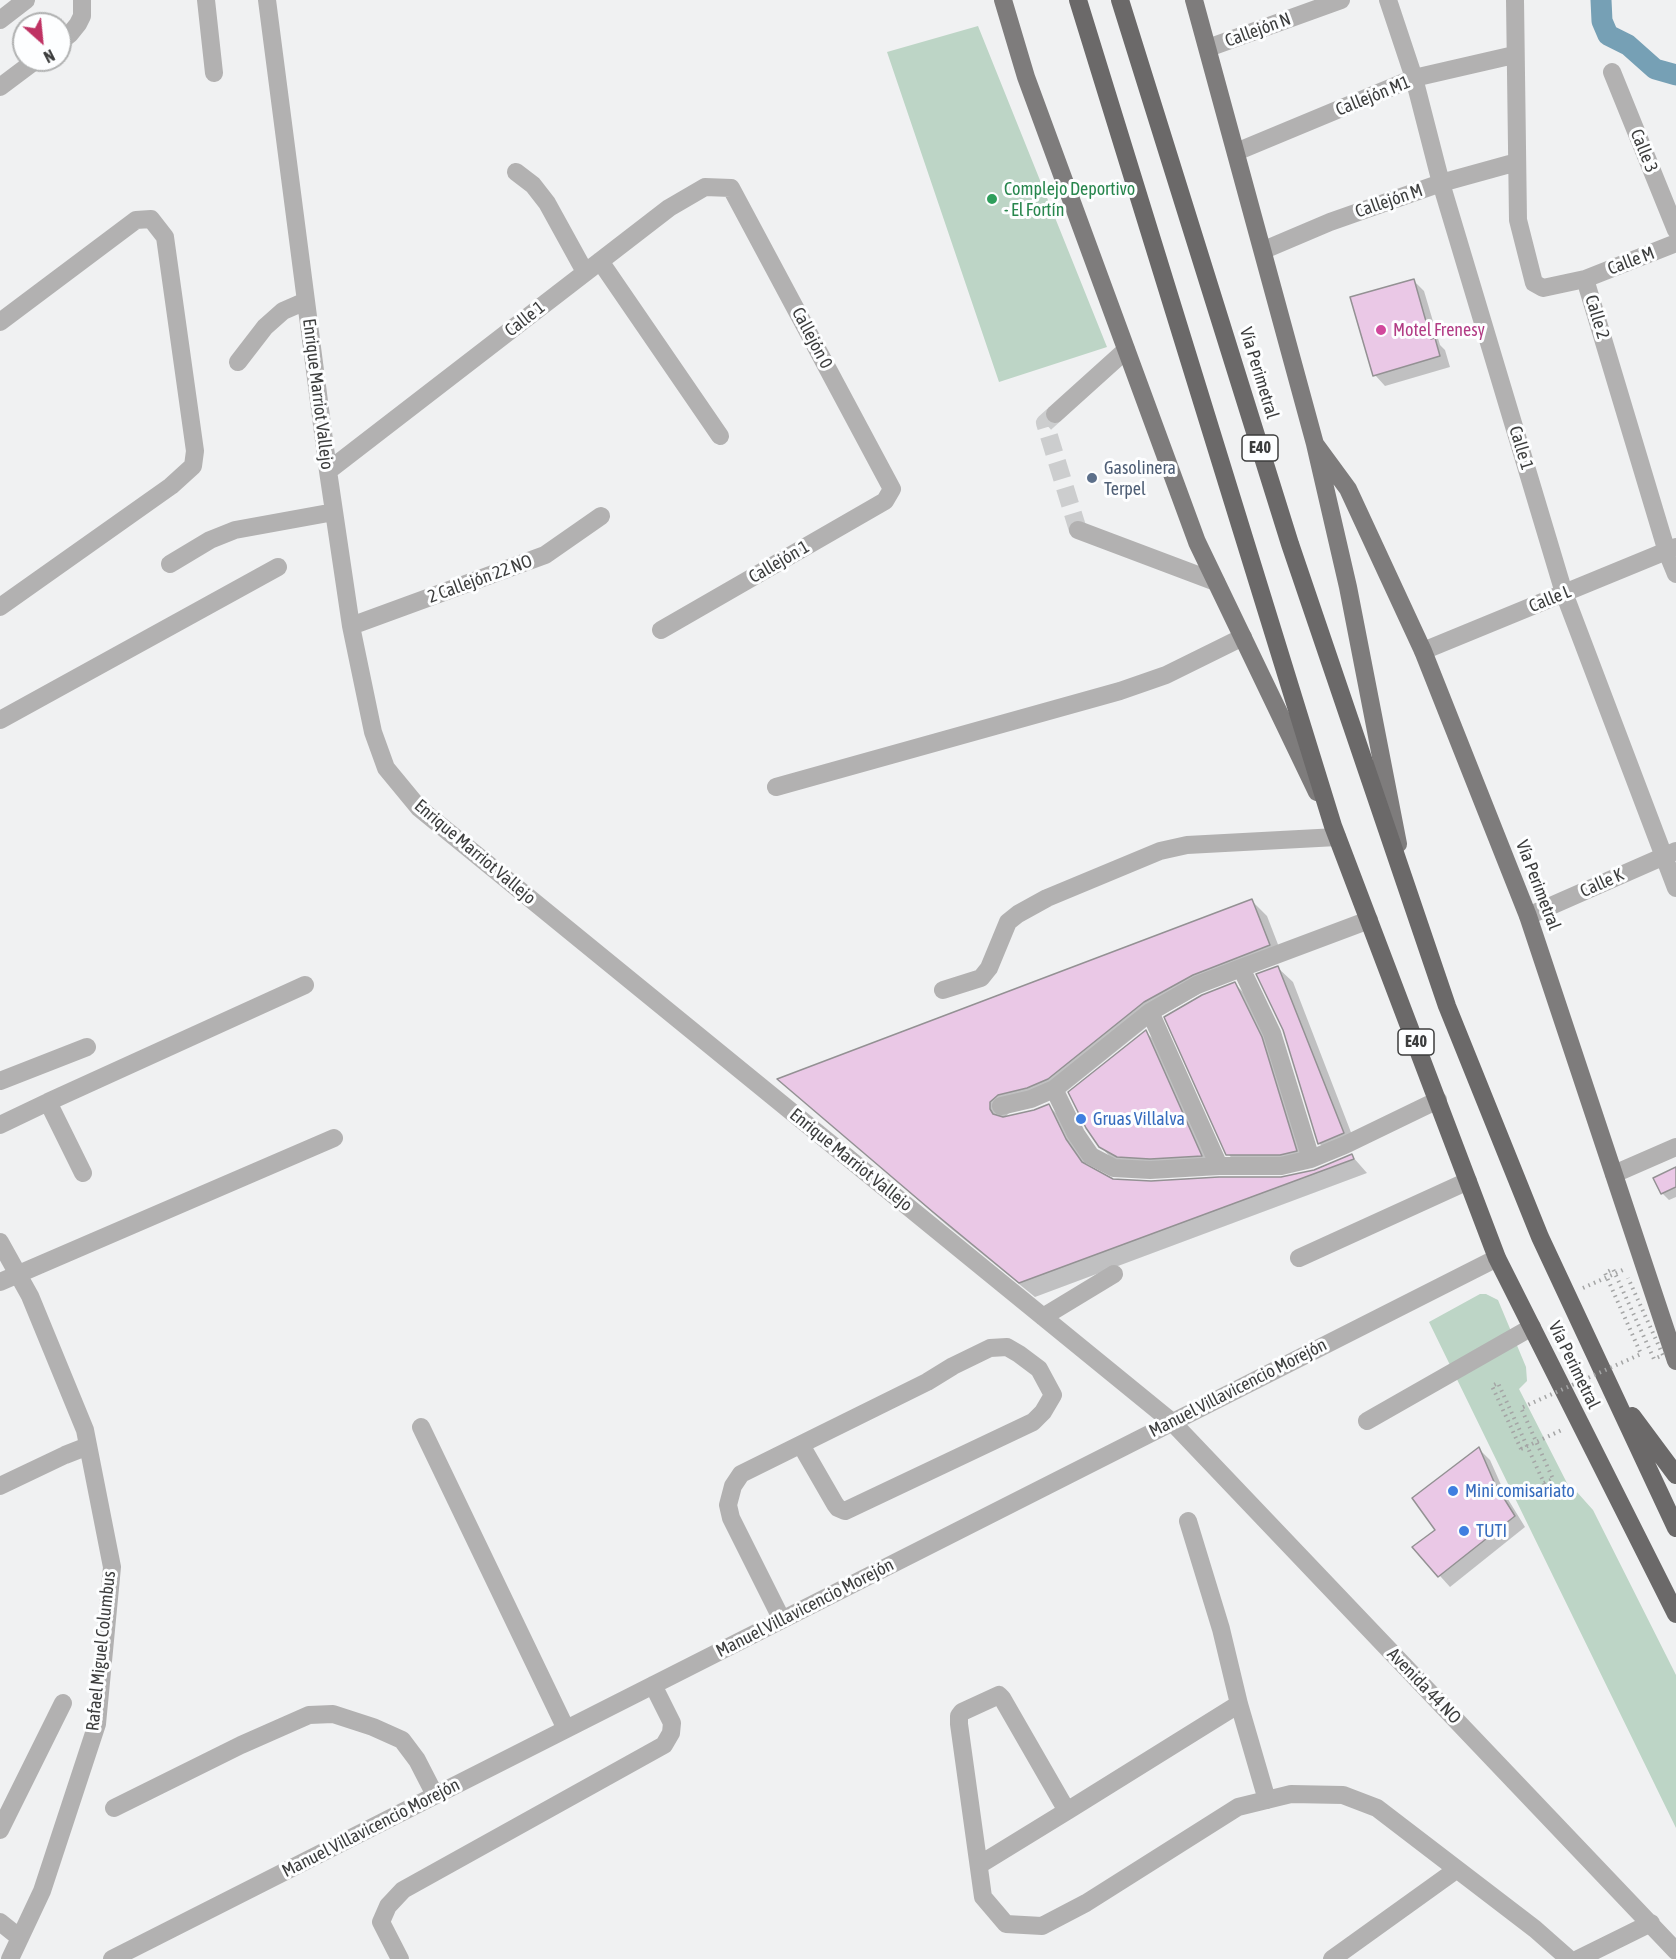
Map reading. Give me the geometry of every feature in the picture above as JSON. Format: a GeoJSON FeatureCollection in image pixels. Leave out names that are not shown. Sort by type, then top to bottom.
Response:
{"type":"FeatureCollection","features":[{"type":"Feature","properties":{"kind":"highway","name":"Vía Perimetral"},"geometry":{"type":"LineString","coordinates":[[1077,0],[1335,831],[1497,1258],[1676,1614]]}},
{"type":"Feature","properties":{"kind":"highway","name":"Vía Perimetral"},"geometry":{"type":"LineString","coordinates":[[1120,0],[1290,544],[1447,1006],[1540,1237],[1676,1528]]}},
{"type":"Feature","properties":{"kind":"highway"},"geometry":{"type":"LineString","coordinates":[[1609,1384],[1676,1475]]}},
{"type":"Feature","properties":{"kind":"main road","name":"Vía Perimetral"},"geometry":{"type":"LineString","coordinates":[[1003,0],[1026,77],[1197,542],[1335,831]]}},
{"type":"Feature","properties":{"kind":"main road","name":"Vía Perimetral"},"geometry":{"type":"LineString","coordinates":[[1194,0],[1315,444],[1348,587],[1408,894]]}},
{"type":"Feature","properties":{"kind":"main road","name":"Vía Perimetral"},"geometry":{"type":"LineString","coordinates":[[1315,444],[1348,489],[1424,651],[1528,916],[1676,1361]]}},
{"type":"Feature","properties":{"kind":"street"},"geometry":{"type":"LineString","coordinates":[[0,20],[26,0]]}},
{"type":"Feature","properties":{"kind":"street"},"geometry":{"type":"LineString","coordinates":[[72,32],[82,16],[82,0]]}},
{"type":"Feature","properties":{"kind":"street"},"geometry":{"type":"LineString","coordinates":[[206,0],[214,73]]}},
{"type":"Feature","properties":{"kind":"street","name":"Enrique Marriot Vallejo"},"geometry":{"type":"LineString","coordinates":[[267,0],[328,471],[351,626],[373,732],[386,768],[419,808],[1172,1422]]}},
{"type":"Feature","properties":{"kind":"street","name":"Callejón N"},"geometry":{"type":"LineString","coordinates":[[1208,48],[1341,0]]}},
{"type":"Feature","properties":{"kind":"street","name":"Calle 1"},"geometry":{"type":"LineString","coordinates":[[1388,0],[1414,78],[1441,183],[1564,593],[1670,853],[1676,888]]}},
{"type":"Feature","properties":{"kind":"street","name":"Calle 2"},"geometry":{"type":"LineString","coordinates":[[1515,0],[1518,220],[1534,282],[1543,288],[1586,279],[1671,550],[1676,574]]}},
{"type":"Feature","properties":{"kind":"street","name":"Callejón M1"},"geometry":{"type":"LineString","coordinates":[[1236,152],[1414,78],[1514,55]]}},
{"type":"Feature","properties":{"kind":"street"},"geometry":{"type":"LineString","coordinates":[[0,87],[20,72]]}},
{"type":"Feature","properties":{"kind":"street","name":"Calle 3"},"geometry":{"type":"LineString","coordinates":[[1612,72],[1676,230]]}},
{"type":"Feature","properties":{"kind":"street","name":"Callejón M"},"geometry":{"type":"LineString","coordinates":[[1263,250],[1330,222],[1441,183],[1517,162]]}},
{"type":"Feature","properties":{"kind":"street"},"geometry":{"type":"LineString","coordinates":[[516,172],[533,185],[720,436]]}},
{"type":"Feature","properties":{"kind":"street","name":"Calle 1"},"geometry":{"type":"LineString","coordinates":[[328,471],[669,208],[705,188],[731,188]]}},
{"type":"Feature","properties":{"kind":"street","name":"Callejón 0"},"geometry":{"type":"LineString","coordinates":[[731,188],[892,489]]}},
{"type":"Feature","properties":{"kind":"street"},"geometry":{"type":"LineString","coordinates":[[0,322],[136,220],[152,219],[165,237],[195,451],[193,466],[171,486],[0,607]]}},
{"type":"Feature","properties":{"kind":"street","name":"Calle M"},"geometry":{"type":"LineString","coordinates":[[1586,279],[1676,243]]}},
{"type":"Feature","properties":{"kind":"street"},"geometry":{"type":"LineString","coordinates":[[238,362],[266,327],[283,311],[306,301]]}},
{"type":"Feature","properties":{"kind":"street"},"geometry":{"type":"LineString","coordinates":[[1055,414],[1126,350]]}},
{"type":"Feature","properties":{"kind":"street","name":"Callejón 1"},"geometry":{"type":"LineString","coordinates":[[660,630],[885,501],[892,489]]}},
{"type":"Feature","properties":{"kind":"street"},"geometry":{"type":"LineString","coordinates":[[170,564],[210,540],[235,530],[334,512]]}},
{"type":"Feature","properties":{"kind":"street","name":"2 Callejón 22 NO"},"geometry":{"type":"LineString","coordinates":[[351,626],[544,555],[601,516]]}},
{"type":"Feature","properties":{"kind":"street"},"geometry":{"type":"LineString","coordinates":[[1078,531],[1216,582]]}},
{"type":"Feature","properties":{"kind":"street","name":"Calle L"},"geometry":{"type":"LineString","coordinates":[[1424,651],[1671,550]]}},
{"type":"Feature","properties":{"kind":"street"},"geometry":{"type":"LineString","coordinates":[[0,720],[278,567]]}},
{"type":"Feature","properties":{"kind":"street"},"geometry":{"type":"LineString","coordinates":[[776,787],[1120,691],[1166,675],[1243,637]]}},
{"type":"Feature","properties":{"kind":"street"},"geometry":{"type":"LineString","coordinates":[[943,990],[981,978],[989,968],[1008,922],[1018,914],[1047,898],[1160,851],[1187,845],[1335,831]]}},
{"type":"Feature","properties":{"kind":"street","name":"Calle K"},"geometry":{"type":"LineString","coordinates":[[1528,916],[1670,853]]}},
{"type":"Feature","properties":{"kind":"street"},"geometry":{"type":"LineString","coordinates":[[1001,1106],[1031,1099],[1054,1089],[1150,1012],[1197,985],[1369,920]]}},
{"type":"Feature","properties":{"kind":"street"},"geometry":{"type":"LineString","coordinates":[[1241,968],[1272,1033],[1311,1159]]}},
{"type":"Feature","properties":{"kind":"street"},"geometry":{"type":"LineString","coordinates":[[0,1125],[48,1101],[306,985]]}},
{"type":"Feature","properties":{"kind":"street"},"geometry":{"type":"LineString","coordinates":[[1150,1012],[1220,1166]]}},
{"type":"Feature","properties":{"kind":"street"},"geometry":{"type":"LineString","coordinates":[[0,1081],[87,1047]]}},
{"type":"Feature","properties":{"kind":"street"},"geometry":{"type":"LineString","coordinates":[[1054,1089],[1076,1134],[1091,1156],[1114,1168],[1150,1170],[1220,1166],[1281,1166],[1311,1159],[1438,1100]]}},
{"type":"Feature","properties":{"kind":"street"},"geometry":{"type":"LineString","coordinates":[[48,1101],[83,1173]]}},
{"type":"Feature","properties":{"kind":"street"},"geometry":{"type":"LineString","coordinates":[[0,1282],[334,1138]]}},
{"type":"Feature","properties":{"kind":"street"},"geometry":{"type":"LineString","coordinates":[[1614,1174],[1676,1148]]}},
{"type":"Feature","properties":{"kind":"street"},"geometry":{"type":"LineString","coordinates":[[1299,1258],[1468,1181]]}},
{"type":"Feature","properties":{"kind":"street","name":"Rafael Miguel Columbus"},"geometry":{"type":"LineString","coordinates":[[0,1242],[30,1296],[85,1430],[112,1567],[97,1724],[42,1891],[10,1959]]}},
{"type":"Feature","properties":{"kind":"street","name":"Manuel Villavicencio Morejón"},"geometry":{"type":"LineString","coordinates":[[112,1959],[1497,1258]]}},
{"type":"Feature","properties":{"kind":"street"},"geometry":{"type":"LineString","coordinates":[[1043,1317],[1114,1274]]}},
{"type":"Feature","properties":{"kind":"street"},"geometry":{"type":"LineString","coordinates":[[1368,1421],[1532,1327]]}},
{"type":"Feature","properties":{"kind":"street"},"geometry":{"type":"LineString","coordinates":[[782,1620],[731,1518],[729,1504],[733,1486],[741,1474],[927,1382],[990,1348],[1007,1347],[1019,1354],[1039,1369],[1053,1395],[1043,1412],[1033,1422],[845,1511],[835,1504],[801,1445]]}},
{"type":"Feature","properties":{"kind":"street","name":"Avenida 44 NO"},"geometry":{"type":"LineString","coordinates":[[1172,1422],[1676,1951]]}},
{"type":"Feature","properties":{"kind":"street"},"geometry":{"type":"LineString","coordinates":[[421,1427],[566,1729]]}},
{"type":"Feature","properties":{"kind":"street"},"geometry":{"type":"LineString","coordinates":[[0,1486],[88,1446]]}},
{"type":"Feature","properties":{"kind":"street"},"geometry":{"type":"LineString","coordinates":[[1188,1521],[1221,1629],[1239,1704],[1267,1800]]}},
{"type":"Feature","properties":{"kind":"street"},"geometry":{"type":"LineString","coordinates":[[400,1959],[381,1922],[388,1906],[403,1890],[664,1745],[671,1733],[672,1723],[653,1685]]}},
{"type":"Feature","properties":{"kind":"street"},"geometry":{"type":"LineString","coordinates":[[1067,1811],[1010,1709],[999,1695],[962,1712],[959,1716],[959,1724],[983,1897],[1006,1924],[1042,1926],[1086,1903],[1238,1807],[1291,1794],[1343,1795],[1377,1808],[1534,1929],[1569,1959]]}},
{"type":"Feature","properties":{"kind":"street"},"geometry":{"type":"LineString","coordinates":[[0,1830],[63,1702]]}},
{"type":"Feature","properties":{"kind":"street"},"geometry":{"type":"LineString","coordinates":[[979,1865],[1239,1704]]}},
{"type":"Feature","properties":{"kind":"street"},"geometry":{"type":"LineString","coordinates":[[114,1808],[241,1745],[309,1715],[333,1714],[373,1727],[402,1740],[417,1760],[435,1795]]}},
{"type":"Feature","properties":{"kind":"street"},"geometry":{"type":"LineString","coordinates":[[1332,1959],[1456,1870]]}},
{"type":"Feature","properties":{"kind":"street"},"geometry":{"type":"LineString","coordinates":[[0,1922],[20,1938]]}},
{"type":"Feature","properties":{"kind":"street"},"geometry":{"type":"LineString","coordinates":[[1578,1959],[1651,1923]]}},
{"type":"Feature","properties":{"kind":"path"},"geometry":{"type":"LineString","coordinates":[[1566,1295],[1643,1262]]}},
{"type":"Feature","properties":{"kind":"path"},"geometry":{"type":"LineString","coordinates":[[1579,1422],[1521,1449],[1492,1386],[1498,1383],[1544,1483],[1553,1479],[1521,1408],[1641,1354],[1605,1273],[1613,1269],[1654,1359],[1663,1355],[1628,1278]]}},
{"type":"Feature","properties":{"kind":"green space","name":"Complejo Deportivo - El Fortín"},"geometry":{"type":"Polygon","coordinates":[[[978,26],[1107,347],[999,382],[887,52],[978,26]]]}},
{"type":"Feature","properties":{"kind":"green space"},"geometry":{"type":"Polygon","coordinates":[[[1480,1294],[1486,1294],[1498,1300],[1526,1367],[1527,1381],[1519,1389],[1568,1485],[1593,1510],[1676,1675],[1676,1828],[1429,1322],[1480,1294]]]}},
{"type":"Feature","properties":{"kind":"building","name":"Motel Frenesy"},"geometry":{"type":"Polygon","coordinates":[[[1414,279],[1431,339],[1435,338],[1440,356],[1373,376],[1350,297],[1414,279]]]}},
{"type":"Feature","properties":{"kind":"building"},"geometry":{"type":"Polygon","coordinates":[[[1252,899],[1270,945],[1193,975],[1144,1002],[1048,1079],[1027,1088],[998,1095],[990,1102],[990,1109],[993,1114],[1003,1117],[1049,1104],[1066,1139],[1082,1162],[1113,1179],[1151,1181],[1219,1177],[1281,1177],[1314,1170],[1352,1154],[1354,1159],[1019,1283],[777,1079],[1252,899]]]}},
{"type":"Feature","properties":{"kind":"building"},"geometry":{"type":"Polygon","coordinates":[[[1278,966],[1344,1133],[1318,1144],[1283,1030],[1256,974],[1278,966]]]}},
{"type":"Feature","properties":{"kind":"building"},"geometry":{"type":"Polygon","coordinates":[[[1235,982],[1262,1037],[1297,1151],[1280,1155],[1226,1155],[1164,1017],[1202,995],[1235,982]]]}},
{"type":"Feature","properties":{"kind":"building"},"geometry":{"type":"Polygon","coordinates":[[[1146,1030],[1202,1156],[1150,1159],[1117,1157],[1099,1147],[1086,1128],[1068,1092],[1146,1030]]]}},
{"type":"Feature","properties":{"kind":"building"},"geometry":{"type":"Polygon","coordinates":[[[1676,1167],[1676,1187],[1661,1194],[1653,1178],[1676,1167]]]}},
{"type":"Feature","properties":{"kind":"building"},"geometry":{"type":"Polygon","coordinates":[[[1479,1447],[1495,1484],[1515,1516],[1438,1577],[1412,1547],[1435,1530],[1412,1498],[1479,1447]]]}},
{"type":"Feature","properties":{"kind":"waterway"},"geometry":{"type":"LineString","coordinates":[[1601,0],[1602,21],[1608,35],[1628,45],[1655,69],[1676,75]]}},
{"type":"Feature","properties":{"kind":"tunnel"},"geometry":{"type":"LineString","coordinates":[[1055,414],[1045,423],[1078,530]]}},
{"type":"Feature","properties":{"kind":"place","name":"Complejo Deportivo - El Fortín"},"geometry":{"type":"Point","coordinates":[992,199]}},
{"type":"Feature","properties":{"kind":"place","name":"Motel Frenesy"},"geometry":{"type":"Point","coordinates":[1381,330]}},
{"type":"Feature","properties":{"kind":"place","name":"Gasolinera Terpel"},"geometry":{"type":"Point","coordinates":[1092,478]}},
{"type":"Feature","properties":{"kind":"place","name":"Gruas Villalva"},"geometry":{"type":"Point","coordinates":[1081,1119]}},
{"type":"Feature","properties":{"kind":"place","name":"Mini comisariato"},"geometry":{"type":"Point","coordinates":[1453,1491]}},
{"type":"Feature","properties":{"kind":"place","name":"TUTI"},"geometry":{"type":"Point","coordinates":[1464,1531]}}]}
